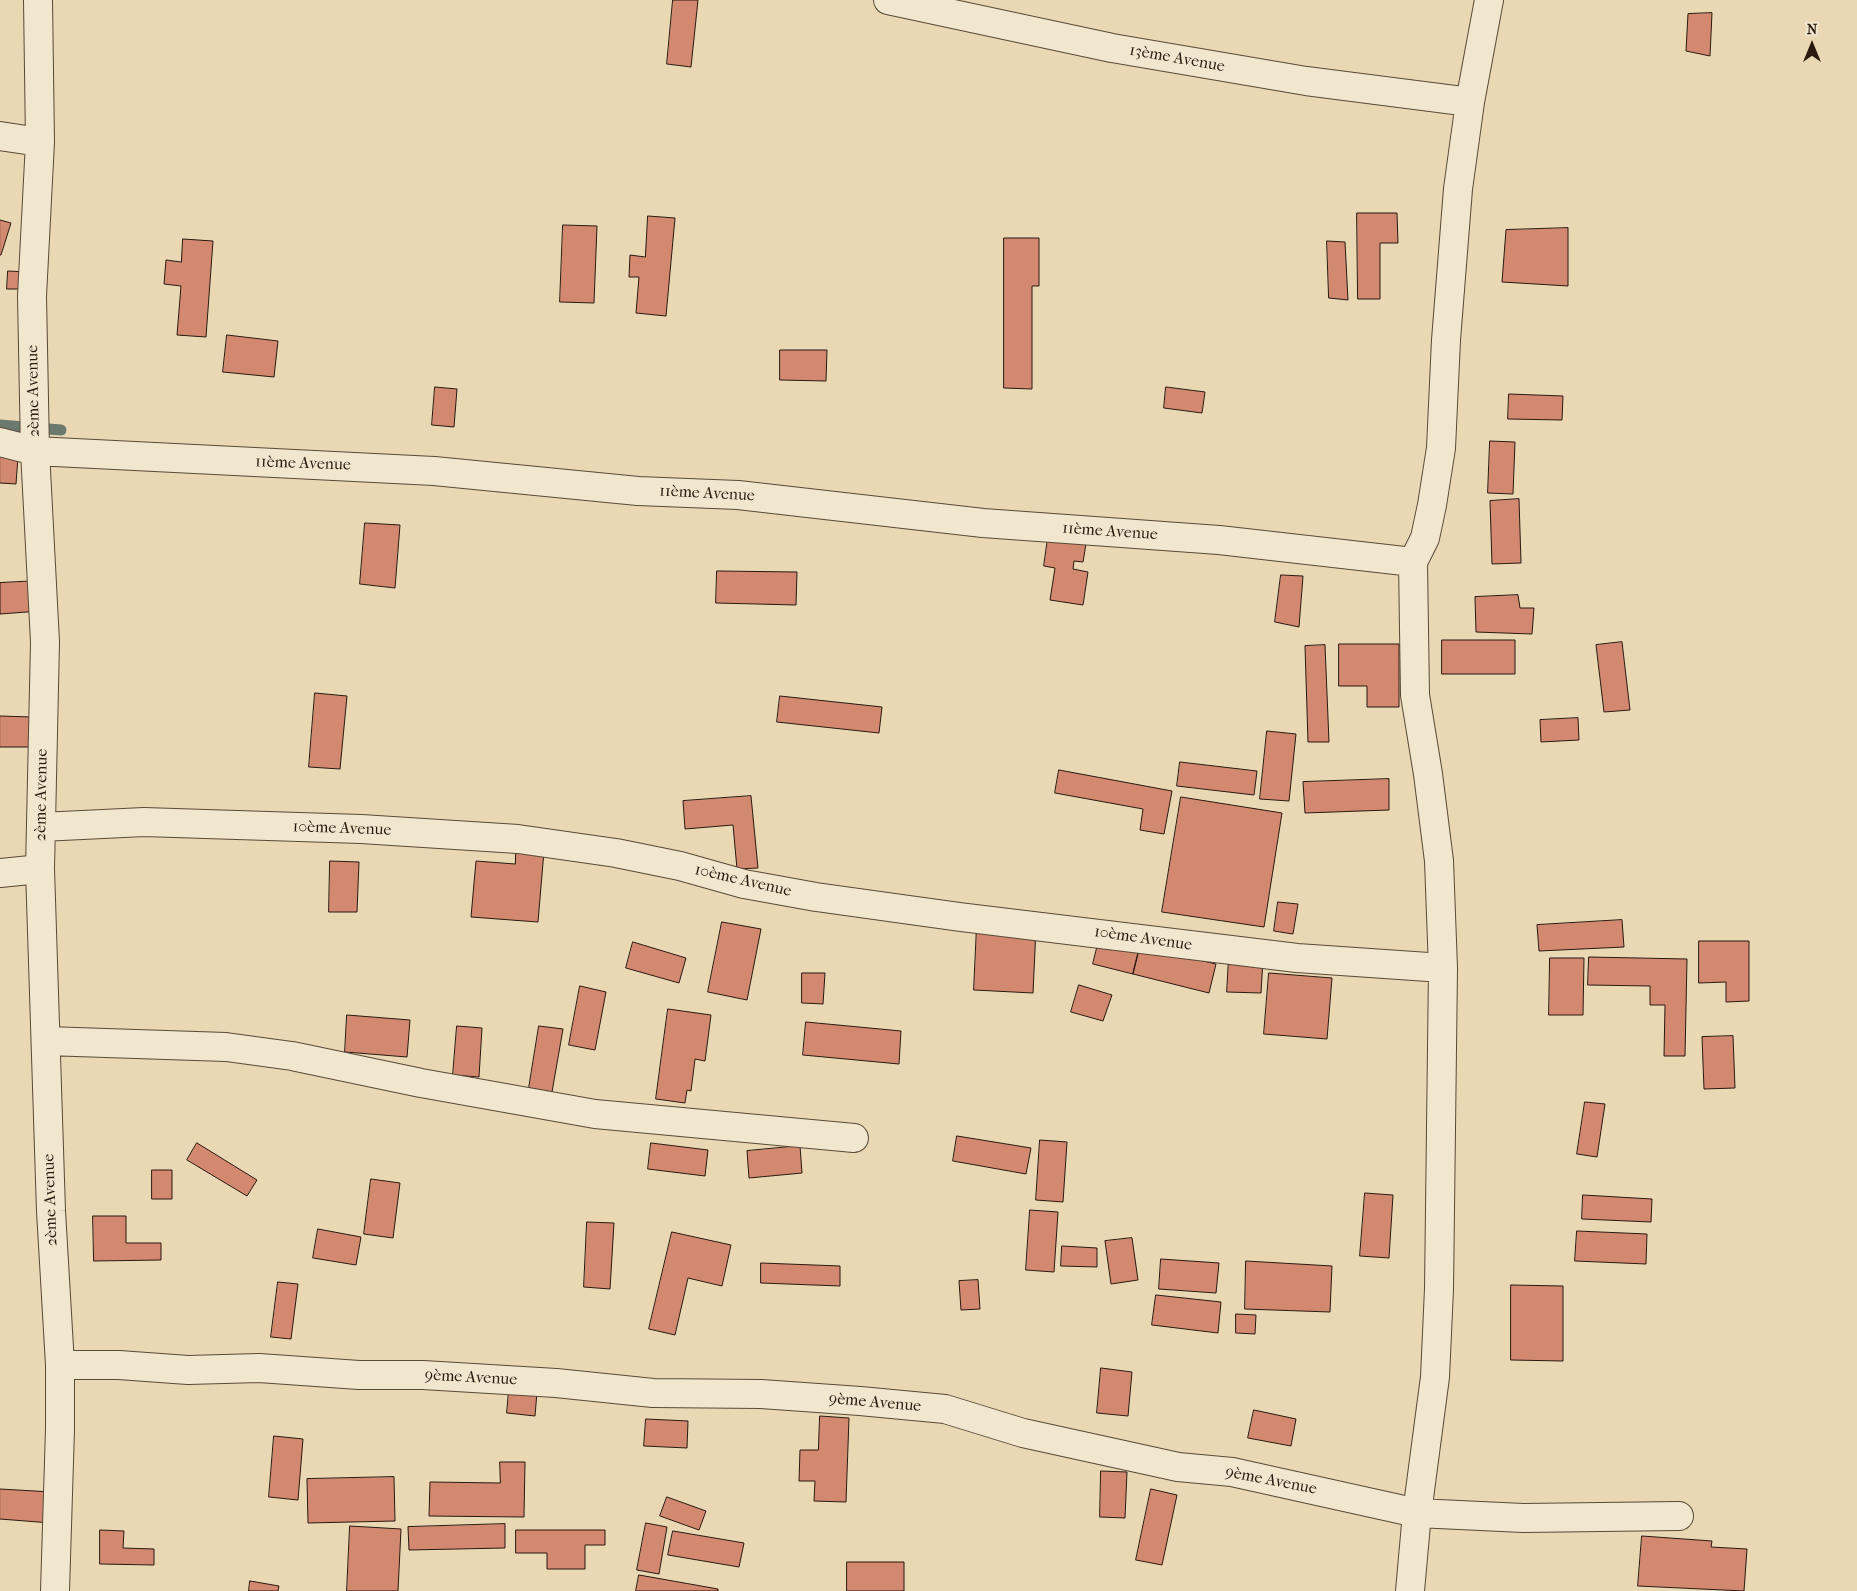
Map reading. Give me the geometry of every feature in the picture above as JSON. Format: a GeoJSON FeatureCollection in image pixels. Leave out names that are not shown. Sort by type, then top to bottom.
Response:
{"type":"FeatureCollection","features":[{"type":"Feature","properties":{"kind":"street","name":"2ème Avenue"},"geometry":{"type":"LineString","coordinates":[[38,0],[40,142],[32,296],[35,451],[46,642],[40,870],[51,1211],[60,1365],[55,1591]]}},
{"type":"Feature","properties":{"kind":"street","name":"13ème Avenue"},"geometry":{"type":"LineString","coordinates":[[888,0],[1112,48],[1306,81],[1470,102]]}},
{"type":"Feature","properties":{"kind":"street"},"geometry":{"type":"LineString","coordinates":[[1410,1591],[1416,1513],[1435,1377],[1439,1279],[1443,968],[1439,861],[1415,694],[1413,562],[1425,538],[1440,448],[1446,340],[1458,189],[1470,102],[1489,0]]}},
{"type":"Feature","properties":{"kind":"street"},"geometry":{"type":"LineString","coordinates":[[0,136],[40,142]]}},
{"type":"Feature","properties":{"kind":"street","name":"11ème Avenue"},"geometry":{"type":"LineString","coordinates":[[0,442],[35,451],[434,470],[638,491],[738,495],[983,523],[1219,540],[1413,562]]}},
{"type":"Feature","properties":{"kind":"street","name":"10ème Avenue"},"geometry":{"type":"LineString","coordinates":[[41,827],[144,822],[361,829],[518,839],[616,853],[680,866],[762,887],[941,914],[1288,957],[1443,968]]}},
{"type":"Feature","properties":{"kind":"street"},"geometry":{"type":"LineString","coordinates":[[0,872],[40,870]]}},
{"type":"Feature","properties":{"kind":"street"},"geometry":{"type":"LineString","coordinates":[[46,1041],[226,1047],[292,1056],[421,1083],[595,1114],[854,1138]]}},
{"type":"Feature","properties":{"kind":"street","name":"9ème Avenue"},"geometry":{"type":"LineString","coordinates":[[60,1365],[119,1365],[188,1370],[259,1368],[358,1375],[432,1376],[556,1383],[653,1393],[761,1394],[860,1400],[945,1409],[1022,1433],[1178,1467],[1232,1472],[1416,1513],[1523,1518],[1679,1516]]}},
{"type":"Feature","properties":{"kind":"building"},"geometry":{"type":"Polygon","coordinates":[[[673,0],[698,0],[691,67],[667,64],[673,0]]]}},
{"type":"Feature","properties":{"kind":"building"},"geometry":{"type":"Polygon","coordinates":[[[1712,13],[1710,56],[1686,51],[1688,14],[1712,13]]]}},
{"type":"Feature","properties":{"kind":"building"},"geometry":{"type":"Polygon","coordinates":[[[1357,213],[1397,213],[1398,243],[1380,243],[1380,299],[1358,299],[1357,213]]]}},
{"type":"Feature","properties":{"kind":"building"},"geometry":{"type":"Polygon","coordinates":[[[648,216],[675,218],[666,316],[636,313],[639,277],[629,277],[630,255],[645,257],[648,216]]]}},
{"type":"Feature","properties":{"kind":"building"},"geometry":{"type":"Polygon","coordinates":[[[0,220],[11,223],[1,255],[0,255],[0,220]]]}},
{"type":"Feature","properties":{"kind":"building"},"geometry":{"type":"Polygon","coordinates":[[[563,225],[597,226],[594,303],[560,302],[563,225]]]}},
{"type":"Feature","properties":{"kind":"building"},"geometry":{"type":"Polygon","coordinates":[[[1568,228],[1568,286],[1502,282],[1506,230],[1568,228]]]}},
{"type":"Feature","properties":{"kind":"building"},"geometry":{"type":"Polygon","coordinates":[[[1004,238],[1039,238],[1039,286],[1032,286],[1032,389],[1004,388],[1004,238]]]}},
{"type":"Feature","properties":{"kind":"building"},"geometry":{"type":"Polygon","coordinates":[[[183,239],[213,241],[206,337],[177,335],[181,286],[164,284],[166,260],[181,262],[183,239]]]}},
{"type":"Feature","properties":{"kind":"building"},"geometry":{"type":"Polygon","coordinates":[[[1327,241],[1345,242],[1348,300],[1329,298],[1327,241]]]}},
{"type":"Feature","properties":{"kind":"building"},"geometry":{"type":"Polygon","coordinates":[[[8,271],[27,272],[26,289],[7,289],[8,271]]]}},
{"type":"Feature","properties":{"kind":"building"},"geometry":{"type":"Polygon","coordinates":[[[227,335],[278,341],[274,377],[223,372],[227,335]]]}},
{"type":"Feature","properties":{"kind":"building"},"geometry":{"type":"Polygon","coordinates":[[[780,350],[827,350],[826,381],[780,380],[780,350]]]}},
{"type":"Feature","properties":{"kind":"building"},"geometry":{"type":"Polygon","coordinates":[[[435,387],[457,389],[454,427],[432,425],[435,387]]]}},
{"type":"Feature","properties":{"kind":"building"},"geometry":{"type":"Polygon","coordinates":[[[1166,387],[1205,392],[1202,413],[1164,408],[1166,387]]]}},
{"type":"Feature","properties":{"kind":"building"},"geometry":{"type":"Polygon","coordinates":[[[1509,394],[1563,396],[1562,420],[1508,419],[1509,394]]]}},
{"type":"Feature","properties":{"kind":"building"},"geometry":{"type":"Polygon","coordinates":[[[1490,441],[1515,442],[1513,494],[1488,493],[1490,441]]]}},
{"type":"Feature","properties":{"kind":"building"},"geometry":{"type":"Polygon","coordinates":[[[0,455],[18,457],[16,484],[0,483],[0,455]]]}},
{"type":"Feature","properties":{"kind":"building"},"geometry":{"type":"Polygon","coordinates":[[[1519,499],[1521,563],[1492,564],[1490,501],[1519,499]]]}},
{"type":"Feature","properties":{"kind":"building"},"geometry":{"type":"Polygon","coordinates":[[[365,523],[400,525],[395,588],[360,584],[365,523]]]}},
{"type":"Feature","properties":{"kind":"building"},"geometry":{"type":"Polygon","coordinates":[[[1048,538],[1086,544],[1083,562],[1074,561],[1073,569],[1088,572],[1083,605],[1050,600],[1055,568],[1044,566],[1048,538]]]}},
{"type":"Feature","properties":{"kind":"building"},"geometry":{"type":"Polygon","coordinates":[[[717,571],[797,572],[796,605],[716,603],[717,571]]]}},
{"type":"Feature","properties":{"kind":"building"},"geometry":{"type":"Polygon","coordinates":[[[1281,575],[1303,576],[1299,627],[1275,622],[1281,575]]]}},
{"type":"Feature","properties":{"kind":"building"},"geometry":{"type":"Polygon","coordinates":[[[38,581],[40,611],[0,614],[0,583],[38,581]]]}},
{"type":"Feature","properties":{"kind":"building"},"geometry":{"type":"Polygon","coordinates":[[[1518,595],[1520,608],[1534,608],[1532,634],[1476,632],[1475,597],[1518,595]]]}},
{"type":"Feature","properties":{"kind":"building"},"geometry":{"type":"Polygon","coordinates":[[[1442,640],[1515,640],[1515,674],[1442,674],[1442,640]]]}},
{"type":"Feature","properties":{"kind":"building"},"geometry":{"type":"Polygon","coordinates":[[[1622,642],[1630,710],[1604,712],[1596,645],[1622,642]]]}},
{"type":"Feature","properties":{"kind":"building"},"geometry":{"type":"Polygon","coordinates":[[[1339,644],[1399,644],[1399,707],[1367,707],[1367,686],[1339,686],[1339,644]]]}},
{"type":"Feature","properties":{"kind":"building"},"geometry":{"type":"Polygon","coordinates":[[[1325,645],[1329,742],[1308,742],[1305,646],[1325,645]]]}},
{"type":"Feature","properties":{"kind":"building"},"geometry":{"type":"Polygon","coordinates":[[[315,693],[347,696],[340,769],[309,767],[315,693]]]}},
{"type":"Feature","properties":{"kind":"building"},"geometry":{"type":"Polygon","coordinates":[[[780,696],[882,707],[879,733],[777,722],[780,696]]]}},
{"type":"Feature","properties":{"kind":"building"},"geometry":{"type":"Polygon","coordinates":[[[0,716],[32,717],[32,747],[0,747],[0,716]]]}},
{"type":"Feature","properties":{"kind":"building"},"geometry":{"type":"Polygon","coordinates":[[[1578,718],[1579,740],[1541,742],[1540,720],[1578,718]]]}},
{"type":"Feature","properties":{"kind":"building"},"geometry":{"type":"Polygon","coordinates":[[[1267,731],[1296,734],[1289,801],[1260,799],[1267,731]]]}},
{"type":"Feature","properties":{"kind":"building"},"geometry":{"type":"Polygon","coordinates":[[[1180,762],[1257,771],[1254,795],[1177,786],[1180,762]]]}},
{"type":"Feature","properties":{"kind":"building"},"geometry":{"type":"Polygon","coordinates":[[[1059,770],[1172,791],[1164,834],[1140,830],[1143,809],[1055,793],[1059,770]]]}},
{"type":"Feature","properties":{"kind":"building"},"geometry":{"type":"Polygon","coordinates":[[[1389,779],[1389,810],[1305,813],[1303,782],[1389,779]]]}},
{"type":"Feature","properties":{"kind":"building"},"geometry":{"type":"Polygon","coordinates":[[[751,796],[758,868],[737,869],[733,825],[685,829],[683,801],[751,796]]]}},
{"type":"Feature","properties":{"kind":"building"},"geometry":{"type":"Polygon","coordinates":[[[1181,797],[1282,813],[1264,927],[1162,912],[1181,797]]]}},
{"type":"Feature","properties":{"kind":"building"},"geometry":{"type":"Polygon","coordinates":[[[516,849],[544,851],[538,922],[471,917],[476,861],[515,864],[516,849]]]}},
{"type":"Feature","properties":{"kind":"building"},"geometry":{"type":"Polygon","coordinates":[[[330,861],[359,862],[357,912],[329,912],[330,861]]]}},
{"type":"Feature","properties":{"kind":"building"},"geometry":{"type":"Polygon","coordinates":[[[1278,902],[1298,904],[1293,934],[1274,931],[1278,902]]]}},
{"type":"Feature","properties":{"kind":"building"},"geometry":{"type":"Polygon","coordinates":[[[1622,920],[1624,947],[1539,951],[1537,925],[1622,920]]]}},
{"type":"Feature","properties":{"kind":"building"},"geometry":{"type":"Polygon","coordinates":[[[722,922],[761,929],[747,1000],[708,992],[722,922]]]}},
{"type":"Feature","properties":{"kind":"building"},"geometry":{"type":"Polygon","coordinates":[[[977,925],[1036,928],[1033,993],[974,990],[977,925]]]}},
{"type":"Feature","properties":{"kind":"building"},"geometry":{"type":"Polygon","coordinates":[[[1100,936],[1140,946],[1133,974],[1093,964],[1100,936]]]}},
{"type":"Feature","properties":{"kind":"building"},"geometry":{"type":"Polygon","coordinates":[[[1699,941],[1749,941],[1749,1001],[1726,1002],[1726,982],[1699,983],[1699,941]]]}},
{"type":"Feature","properties":{"kind":"building"},"geometry":{"type":"Polygon","coordinates":[[[633,942],[686,958],[679,983],[626,968],[633,942]]]}},
{"type":"Feature","properties":{"kind":"building"},"geometry":{"type":"Polygon","coordinates":[[[1140,946],[1216,964],[1209,993],[1133,974],[1140,946]]]}},
{"type":"Feature","properties":{"kind":"building"},"geometry":{"type":"Polygon","coordinates":[[[1589,957],[1687,959],[1685,1056],[1664,1056],[1665,1005],[1650,1005],[1650,986],[1588,985],[1589,957]]]}},
{"type":"Feature","properties":{"kind":"building"},"geometry":{"type":"Polygon","coordinates":[[[1229,958],[1263,959],[1261,993],[1227,992],[1229,958]]]}},
{"type":"Feature","properties":{"kind":"building"},"geometry":{"type":"Polygon","coordinates":[[[1550,958],[1584,958],[1583,1015],[1549,1015],[1550,958]]]}},
{"type":"Feature","properties":{"kind":"building"},"geometry":{"type":"Polygon","coordinates":[[[802,973],[825,973],[823,1004],[802,1003],[802,973]]]}},
{"type":"Feature","properties":{"kind":"building"},"geometry":{"type":"Polygon","coordinates":[[[1269,973],[1332,978],[1327,1039],[1264,1034],[1269,973]]]}},
{"type":"Feature","properties":{"kind":"building"},"geometry":{"type":"Polygon","coordinates":[[[1079,985],[1112,995],[1103,1021],[1071,1012],[1079,985]]]}},
{"type":"Feature","properties":{"kind":"building"},"geometry":{"type":"Polygon","coordinates":[[[580,986],[606,992],[595,1050],[569,1045],[580,986]]]}},
{"type":"Feature","properties":{"kind":"building"},"geometry":{"type":"Polygon","coordinates":[[[668,1009],[711,1015],[705,1061],[695,1059],[691,1091],[687,1090],[685,1103],[656,1099],[668,1009]]]}},
{"type":"Feature","properties":{"kind":"building"},"geometry":{"type":"Polygon","coordinates":[[[347,1015],[410,1020],[407,1057],[345,1052],[347,1015]]]}},
{"type":"Feature","properties":{"kind":"building"},"geometry":{"type":"Polygon","coordinates":[[[806,1022],[901,1031],[899,1064],[803,1055],[806,1022]]]}},
{"type":"Feature","properties":{"kind":"building"},"geometry":{"type":"Polygon","coordinates":[[[457,1026],[482,1028],[479,1077],[453,1075],[457,1026]]]}},
{"type":"Feature","properties":{"kind":"building"},"geometry":{"type":"Polygon","coordinates":[[[539,1026],[563,1029],[552,1092],[529,1088],[539,1026]]]}},
{"type":"Feature","properties":{"kind":"building"},"geometry":{"type":"Polygon","coordinates":[[[1733,1036],[1735,1088],[1704,1089],[1702,1037],[1733,1036]]]}},
{"type":"Feature","properties":{"kind":"building"},"geometry":{"type":"Polygon","coordinates":[[[1585,1102],[1605,1104],[1597,1157],[1577,1154],[1585,1102]]]}},
{"type":"Feature","properties":{"kind":"building"},"geometry":{"type":"Polygon","coordinates":[[[957,1136],[1031,1148],[1026,1174],[953,1161],[957,1136]]]}},
{"type":"Feature","properties":{"kind":"building"},"geometry":{"type":"Polygon","coordinates":[[[1040,1140],[1067,1142],[1063,1202],[1036,1200],[1040,1140]]]}},
{"type":"Feature","properties":{"kind":"building"},"geometry":{"type":"Polygon","coordinates":[[[197,1143],[257,1180],[247,1196],[187,1160],[197,1143]]]}},
{"type":"Feature","properties":{"kind":"building"},"geometry":{"type":"Polygon","coordinates":[[[651,1143],[708,1150],[705,1176],[648,1169],[651,1143]]]}},
{"type":"Feature","properties":{"kind":"building"},"geometry":{"type":"Polygon","coordinates":[[[800,1146],[802,1173],[749,1178],[747,1151],[800,1146]]]}},
{"type":"Feature","properties":{"kind":"building"},"geometry":{"type":"Polygon","coordinates":[[[152,1170],[172,1170],[172,1199],[152,1199],[152,1170]]]}},
{"type":"Feature","properties":{"kind":"building"},"geometry":{"type":"Polygon","coordinates":[[[371,1179],[400,1183],[393,1238],[364,1234],[371,1179]]]}},
{"type":"Feature","properties":{"kind":"building"},"geometry":{"type":"Polygon","coordinates":[[[1365,1193],[1393,1195],[1389,1258],[1360,1256],[1365,1193]]]}},
{"type":"Feature","properties":{"kind":"building"},"geometry":{"type":"Polygon","coordinates":[[[1583,1195],[1652,1199],[1651,1222],[1582,1219],[1583,1195]]]}},
{"type":"Feature","properties":{"kind":"building"},"geometry":{"type":"Polygon","coordinates":[[[1030,1210],[1058,1212],[1054,1272],[1026,1270],[1030,1210]]]}},
{"type":"Feature","properties":{"kind":"building"},"geometry":{"type":"Polygon","coordinates":[[[93,1216],[126,1216],[126,1243],[161,1243],[161,1260],[94,1261],[93,1216]]]}},
{"type":"Feature","properties":{"kind":"building"},"geometry":{"type":"Polygon","coordinates":[[[587,1222],[614,1223],[610,1289],[584,1287],[587,1222]]]}},
{"type":"Feature","properties":{"kind":"building"},"geometry":{"type":"Polygon","coordinates":[[[318,1229],[361,1237],[356,1265],[313,1258],[318,1229]]]}},
{"type":"Feature","properties":{"kind":"building"},"geometry":{"type":"Polygon","coordinates":[[[1577,1231],[1647,1234],[1646,1264],[1575,1261],[1577,1231]]]}},
{"type":"Feature","properties":{"kind":"building"},"geometry":{"type":"Polygon","coordinates":[[[672,1232],[731,1245],[722,1286],[688,1278],[675,1335],[649,1329],[672,1232]]]}},
{"type":"Feature","properties":{"kind":"building"},"geometry":{"type":"Polygon","coordinates":[[[1132,1238],[1138,1280],[1111,1284],[1105,1241],[1132,1238]]]}},
{"type":"Feature","properties":{"kind":"building"},"geometry":{"type":"Polygon","coordinates":[[[1062,1246],[1097,1248],[1097,1267],[1061,1266],[1062,1246]]]}},
{"type":"Feature","properties":{"kind":"building"},"geometry":{"type":"Polygon","coordinates":[[[1161,1259],[1219,1263],[1216,1293],[1159,1289],[1161,1259]]]}},
{"type":"Feature","properties":{"kind":"building"},"geometry":{"type":"Polygon","coordinates":[[[1246,1261],[1332,1266],[1330,1312],[1245,1309],[1246,1261]]]}},
{"type":"Feature","properties":{"kind":"building"},"geometry":{"type":"Polygon","coordinates":[[[761,1263],[840,1266],[840,1286],[761,1283],[761,1263]]]}},
{"type":"Feature","properties":{"kind":"building"},"geometry":{"type":"Polygon","coordinates":[[[978,1280],[980,1309],[961,1310],[959,1281],[978,1280]]]}},
{"type":"Feature","properties":{"kind":"building"},"geometry":{"type":"Polygon","coordinates":[[[278,1282],[298,1284],[291,1339],[271,1337],[278,1282]]]}},
{"type":"Feature","properties":{"kind":"building"},"geometry":{"type":"Polygon","coordinates":[[[1511,1285],[1563,1286],[1563,1361],[1511,1360],[1511,1285]]]}},
{"type":"Feature","properties":{"kind":"building"},"geometry":{"type":"Polygon","coordinates":[[[1156,1295],[1221,1302],[1218,1333],[1152,1325],[1156,1295]]]}},
{"type":"Feature","properties":{"kind":"building"},"geometry":{"type":"Polygon","coordinates":[[[1236,1314],[1256,1315],[1255,1334],[1236,1333],[1236,1314]]]}},
{"type":"Feature","properties":{"kind":"building"},"geometry":{"type":"Polygon","coordinates":[[[1101,1368],[1132,1372],[1128,1416],[1097,1413],[1101,1368]]]}},
{"type":"Feature","properties":{"kind":"building"},"geometry":{"type":"Polygon","coordinates":[[[509,1390],[537,1392],[535,1416],[507,1413],[509,1390]]]}},
{"type":"Feature","properties":{"kind":"building"},"geometry":{"type":"Polygon","coordinates":[[[1254,1410],[1296,1419],[1291,1446],[1248,1438],[1254,1410]]]}},
{"type":"Feature","properties":{"kind":"building"},"geometry":{"type":"Polygon","coordinates":[[[820,1416],[849,1418],[846,1502],[814,1501],[815,1481],[799,1481],[800,1450],[818,1450],[820,1416]]]}},
{"type":"Feature","properties":{"kind":"building"},"geometry":{"type":"Polygon","coordinates":[[[646,1419],[688,1421],[687,1448],[644,1446],[646,1419]]]}},
{"type":"Feature","properties":{"kind":"building"},"geometry":{"type":"Polygon","coordinates":[[[274,1436],[303,1439],[298,1500],[269,1497],[274,1436]]]}},
{"type":"Feature","properties":{"kind":"building"},"geometry":{"type":"Polygon","coordinates":[[[500,1462],[525,1462],[524,1517],[429,1516],[430,1482],[500,1483],[500,1462]]]}},
{"type":"Feature","properties":{"kind":"building"},"geometry":{"type":"Polygon","coordinates":[[[1101,1471],[1127,1472],[1125,1518],[1100,1517],[1101,1471]]]}},
{"type":"Feature","properties":{"kind":"building"},"geometry":{"type":"Polygon","coordinates":[[[394,1477],[395,1521],[308,1523],[307,1479],[394,1477]]]}},
{"type":"Feature","properties":{"kind":"building"},"geometry":{"type":"Polygon","coordinates":[[[0,1489],[52,1492],[51,1523],[0,1519],[0,1489]]]}},
{"type":"Feature","properties":{"kind":"building"},"geometry":{"type":"Polygon","coordinates":[[[1151,1489],[1177,1495],[1162,1565],[1136,1560],[1151,1489]]]}},
{"type":"Feature","properties":{"kind":"building"},"geometry":{"type":"Polygon","coordinates":[[[667,1497],[706,1511],[699,1530],[660,1516],[667,1497]]]}},
{"type":"Feature","properties":{"kind":"building"},"geometry":{"type":"Polygon","coordinates":[[[646,1523],[667,1527],[659,1574],[637,1570],[646,1523]]]}},
{"type":"Feature","properties":{"kind":"building"},"geometry":{"type":"Polygon","coordinates":[[[505,1524],[505,1548],[409,1550],[408,1527],[505,1524]]]}},
{"type":"Feature","properties":{"kind":"building"},"geometry":{"type":"Polygon","coordinates":[[[350,1526],[401,1529],[398,1591],[347,1591],[350,1526]]]}},
{"type":"Feature","properties":{"kind":"building"},"geometry":{"type":"Polygon","coordinates":[[[100,1530],[124,1531],[123,1548],[154,1549],[154,1565],[100,1564],[100,1530]]]}},
{"type":"Feature","properties":{"kind":"building"},"geometry":{"type":"Polygon","coordinates":[[[516,1530],[605,1530],[605,1545],[585,1545],[585,1569],[547,1569],[547,1553],[516,1553],[516,1530]]]}},
{"type":"Feature","properties":{"kind":"building"},"geometry":{"type":"Polygon","coordinates":[[[673,1531],[744,1543],[739,1567],[668,1555],[673,1531]]]}},
{"type":"Feature","properties":{"kind":"building"},"geometry":{"type":"Polygon","coordinates":[[[1642,1536],[1712,1541],[1711,1547],[1747,1549],[1744,1591],[1638,1586],[1642,1536]]]}},
{"type":"Feature","properties":{"kind":"building"},"geometry":{"type":"Polygon","coordinates":[[[847,1562],[904,1562],[904,1591],[847,1591],[847,1562]]]}},
{"type":"Feature","properties":{"kind":"building"},"geometry":{"type":"Polygon","coordinates":[[[639,1575],[718,1589],[718,1591],[636,1591],[639,1575]]]}},
{"type":"Feature","properties":{"kind":"building"},"geometry":{"type":"Polygon","coordinates":[[[250,1581],[279,1586],[278,1591],[249,1591],[250,1581]]]}},
{"type":"Feature","properties":{"kind":"waterway"},"geometry":{"type":"LineString","coordinates":[[0,425],[61,430]]}}]}
